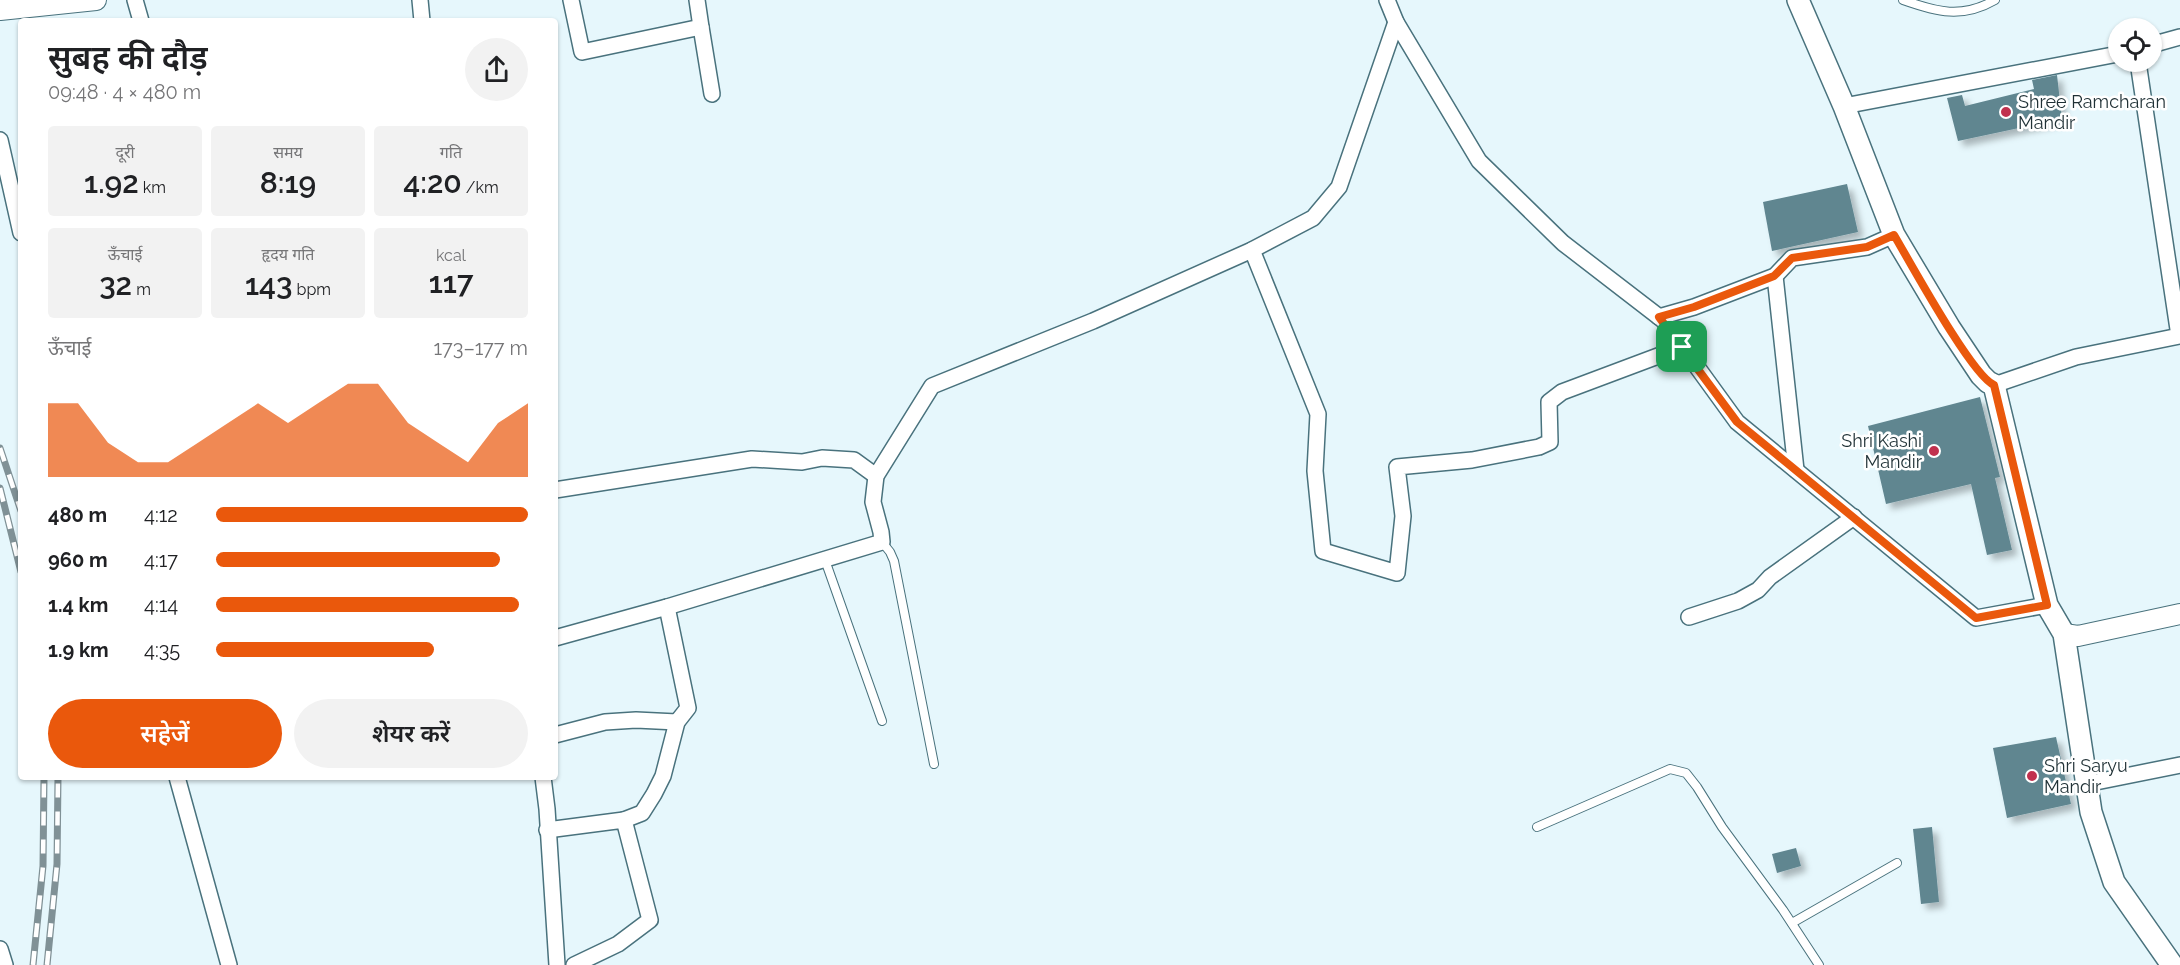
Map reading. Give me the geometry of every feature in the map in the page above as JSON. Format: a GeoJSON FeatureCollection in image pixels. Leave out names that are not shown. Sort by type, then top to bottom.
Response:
{"type":"FeatureCollection","features":[{"type":"Feature","properties":{"kind":"main road"},"geometry":{"type":"LineString","coordinates":[[1798,0],[1844,106],[1894,235],[1974,365],[1988,382],[1994,385],[2047,605],[2064,634],[2091,812],[2114,882],[2172,965]]}},
{"type":"Feature","properties":{"kind":"street"},"geometry":{"type":"LineString","coordinates":[[0,10],[96,0]]}},
{"type":"Feature","properties":{"kind":"street"},"geometry":{"type":"LineString","coordinates":[[135,0],[140,18]]}},
{"type":"Feature","properties":{"kind":"street"},"geometry":{"type":"LineString","coordinates":[[420,0],[422,18]]}},
{"type":"Feature","properties":{"kind":"street"},"geometry":{"type":"LineString","coordinates":[[571,0],[582,52],[701,27]]}},
{"type":"Feature","properties":{"kind":"street"},"geometry":{"type":"LineString","coordinates":[[697,0],[712,94]]}},
{"type":"Feature","properties":{"kind":"street"},"geometry":{"type":"LineString","coordinates":[[1387,0],[1396,22],[1479,161],[1563,243],[1659,317],[1737,422],[1976,618],[2047,605]]}},
{"type":"Feature","properties":{"kind":"street"},"geometry":{"type":"LineString","coordinates":[[558,637],[882,542],[873,502],[876,476],[932,386],[1093,321],[1252,250],[1313,218],[1339,187],[1396,22]]}},
{"type":"Feature","properties":{"kind":"street"},"geometry":{"type":"LineString","coordinates":[[2162,42],[2180,37]]}},
{"type":"Feature","properties":{"kind":"street"},"geometry":{"type":"LineString","coordinates":[[1844,106],[2108,56]]}},
{"type":"Feature","properties":{"kind":"street"},"geometry":{"type":"LineString","coordinates":[[1994,385],[2076,357],[2179,336],[2174,266],[2140,72]]}},
{"type":"Feature","properties":{"kind":"street"},"geometry":{"type":"LineString","coordinates":[[0,140],[18,219]]}},
{"type":"Feature","properties":{"kind":"street"},"geometry":{"type":"LineString","coordinates":[[1659,317],[1694,307],[1774,276],[1792,258],[1867,247],[1894,235]]}},
{"type":"Feature","properties":{"kind":"street"},"geometry":{"type":"LineString","coordinates":[[1252,250],[1318,414],[1315,471],[1323,551],[1397,573],[1403,516],[1397,467],[1472,460],[1539,447],[1550,442],[1549,402],[1562,392],[1682,347]]}},
{"type":"Feature","properties":{"kind":"street"},"geometry":{"type":"LineString","coordinates":[[1774,276],[1796,470]]}},
{"type":"Feature","properties":{"kind":"street"},"geometry":{"type":"LineString","coordinates":[[558,490],[752,459],[802,462],[822,459],[854,460],[876,476]]}},
{"type":"Feature","properties":{"kind":"street"},"geometry":{"type":"LineString","coordinates":[[1689,617],[1738,600],[1758,590],[1770,577],[1854,517]]}},
{"type":"Feature","properties":{"kind":"street"},"geometry":{"type":"LineString","coordinates":[[547,830],[624,820],[642,813],[654,794],[663,776],[677,722],[688,708],[667,607]]}},
{"type":"Feature","properties":{"kind":"street"},"geometry":{"type":"LineString","coordinates":[[2064,634],[2078,636],[2180,614]]}},
{"type":"Feature","properties":{"kind":"street"},"geometry":{"type":"LineString","coordinates":[[558,734],[605,722],[636,720],[677,722]]}},
{"type":"Feature","properties":{"kind":"street"},"geometry":{"type":"LineString","coordinates":[[2086,784],[2180,765]]}},
{"type":"Feature","properties":{"kind":"street"},"geometry":{"type":"LineString","coordinates":[[178,780],[229,965]]}},
{"type":"Feature","properties":{"kind":"street"},"geometry":{"type":"LineString","coordinates":[[543,780],[557,965]]}},
{"type":"Feature","properties":{"kind":"street"},"geometry":{"type":"LineString","coordinates":[[574,965],[618,944],[650,920],[624,820]]}},
{"type":"Feature","properties":{"kind":"street"},"geometry":{"type":"LineString","coordinates":[[0,949],[5,965]]}},
{"type":"Feature","properties":{"kind":"lane"},"geometry":{"type":"LineString","coordinates":[[1903,0],[1947,13],[1969,12],[1995,0]]}},
{"type":"Feature","properties":{"kind":"lane"},"geometry":{"type":"LineString","coordinates":[[882,542],[894,561],[934,764]]}},
{"type":"Feature","properties":{"kind":"lane"},"geometry":{"type":"LineString","coordinates":[[825,560],[882,721]]}},
{"type":"Feature","properties":{"kind":"lane"},"geometry":{"type":"LineString","coordinates":[[1537,827],[1670,769],[1686,773],[1819,965]]}},
{"type":"Feature","properties":{"kind":"lane"},"geometry":{"type":"LineString","coordinates":[[1792,923],[1897,863]]}},
{"type":"Feature","properties":{"kind":"building","name":"Shree Ramcharan Mandir"},"geometry":{"type":"Polygon","coordinates":[[[2057,75],[2062,119],[1958,141],[1947,98],[1962,95],[1965,106],[2034,89],[2032,80],[2057,75]]]}},
{"type":"Feature","properties":{"kind":"building"},"geometry":{"type":"Polygon","coordinates":[[[1847,184],[1858,232],[1772,251],[1763,202],[1847,184]]]}},
{"type":"Feature","properties":{"kind":"building","name":"Shri Kashi Mandir"},"geometry":{"type":"Polygon","coordinates":[[[1980,397],[2000,477],[1995,478],[2012,550],[1987,555],[1971,484],[1886,504],[1868,426],[1980,397]]]}},
{"type":"Feature","properties":{"kind":"building","name":"Shri Saryu Mandir"},"geometry":{"type":"Polygon","coordinates":[[[2056,737],[2071,804],[2007,818],[1993,748],[2056,737]]]}},
{"type":"Feature","properties":{"kind":"building"},"geometry":{"type":"Polygon","coordinates":[[[1932,827],[1939,902],[1921,904],[1913,829],[1932,827]]]}},
{"type":"Feature","properties":{"kind":"building"},"geometry":{"type":"Polygon","coordinates":[[[1796,848],[1801,866],[1777,873],[1772,854],[1796,848]]]}},
{"type":"Feature","properties":{"kind":"railway"},"geometry":{"type":"LineString","coordinates":[[0,448],[18,502]]}},
{"type":"Feature","properties":{"kind":"railway"},"geometry":{"type":"LineString","coordinates":[[0,488],[18,560]]}},
{"type":"Feature","properties":{"kind":"railway"},"geometry":{"type":"LineString","coordinates":[[33,965],[43,866],[44,780]]}},
{"type":"Feature","properties":{"kind":"railway"},"geometry":{"type":"LineString","coordinates":[[47,965],[57,864],[58,780]]}},
{"type":"Feature","properties":{"kind":"place","name":"Shree Ramcharan Mandir"},"geometry":{"type":"Point","coordinates":[2006,112]}},
{"type":"Feature","properties":{"kind":"place","name":"Shri Kashi Mandir"},"geometry":{"type":"Point","coordinates":[1934,451]}},
{"type":"Feature","properties":{"kind":"place","name":"Shri Saryu Mandir"},"geometry":{"type":"Point","coordinates":[2032,776]}},
{"type":"Feature","properties":{"kind":"route"},"geometry":{"type":"LineString","coordinates":[[1894,235],[1949,327],[1981,375],[1994,385],[2047,605],[1976,618],[1737,422],[1682,347],[1659,317],[1694,307],[1774,276],[1792,258],[1867,247],[1894,235]]}}]}
